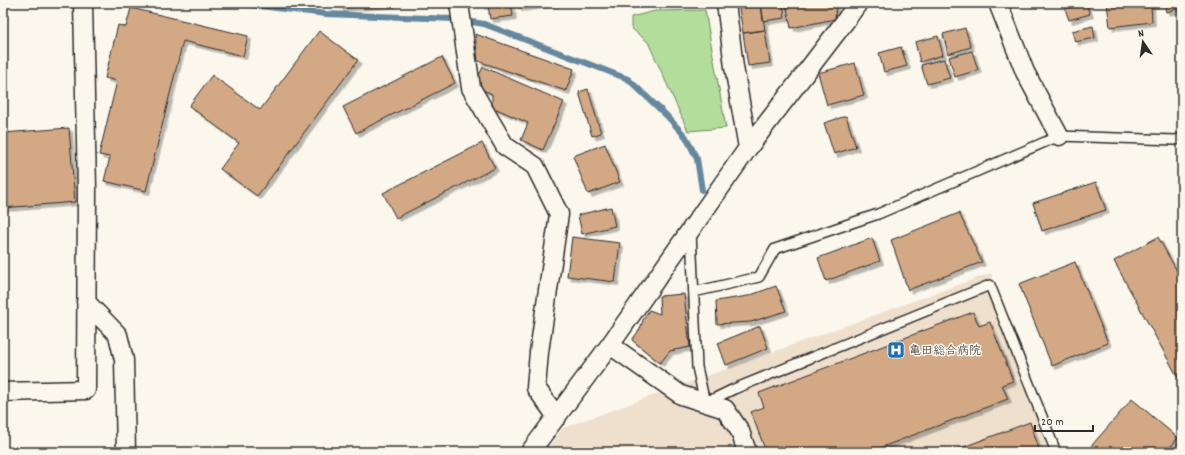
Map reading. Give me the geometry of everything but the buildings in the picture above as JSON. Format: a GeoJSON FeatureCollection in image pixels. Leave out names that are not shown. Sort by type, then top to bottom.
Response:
{"type":"FeatureCollection","features":[{"type":"Feature","properties":{"kind":"street"},"geometry":{"type":"LineString","coordinates":[[3,392],[86,390],[87,189],[83,3]]}},
{"type":"Feature","properties":{"kind":"street"},"geometry":{"type":"LineString","coordinates":[[726,3],[735,74],[748,148]]}},
{"type":"Feature","properties":{"kind":"street"},"geometry":{"type":"LineString","coordinates":[[530,452],[610,345],[748,148],[858,3]]}},
{"type":"Feature","properties":{"kind":"street"},"geometry":{"type":"LineString","coordinates":[[998,3],[1025,72],[1059,136]]}},
{"type":"Feature","properties":{"kind":"street"},"geometry":{"type":"LineString","coordinates":[[460,7],[471,88],[505,146],[535,166],[559,214],[539,352],[536,388],[557,417]]}},
{"type":"Feature","properties":{"kind":"street"},"geometry":{"type":"LineString","coordinates":[[86,302],[118,335],[124,360],[126,452]]}},
{"type":"Feature","properties":{"kind":"street"},"geometry":{"type":"LineString","coordinates":[[610,345],[681,395],[725,409],[740,431],[747,452]]}},
{"type":"Feature","properties":{"kind":"lane"},"geometry":{"type":"LineString","coordinates":[[694,292],[759,277],[775,250],[878,214],[1059,136],[1175,140],[1182,138]]}},
{"type":"Feature","properties":{"kind":"lane"},"geometry":{"type":"LineString","coordinates":[[694,223],[694,292],[697,367],[706,403],[734,389],[990,285],[1056,452]]}},
{"type":"Feature","properties":{"kind":"shaded area","name":"亀田総合病院"},"geometry":{"type":"Polygon","coordinates":[[[991,273],[1048,452],[545,452],[563,428],[991,273]]]}},
{"type":"Feature","properties":{"kind":"green space"},"geometry":{"type":"Polygon","coordinates":[[[705,10],[726,128],[688,131],[648,42],[631,28],[631,17],[655,11],[705,10]]]}},
{"type":"Feature","properties":{"kind":"waterway"},"geometry":{"type":"LineString","coordinates":[[235,3],[326,14],[454,19],[484,24],[628,79],[666,115],[686,137],[697,159],[702,190]]}},
{"type":"Feature","properties":{"kind":"place","name":"亀田総合病院"},"geometry":{"type":"Point","coordinates":[896,350]}}]}
